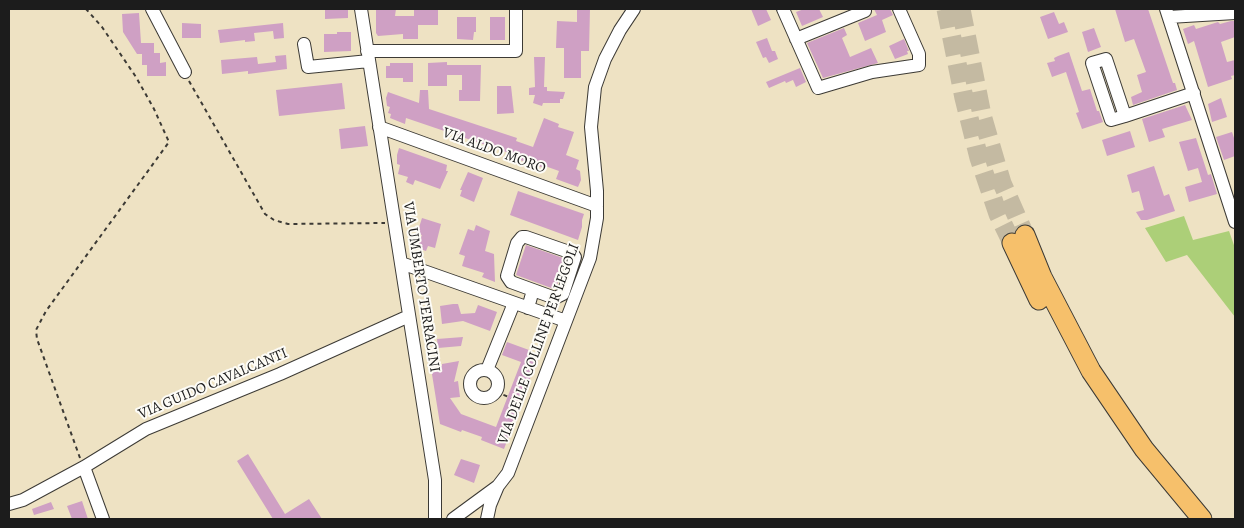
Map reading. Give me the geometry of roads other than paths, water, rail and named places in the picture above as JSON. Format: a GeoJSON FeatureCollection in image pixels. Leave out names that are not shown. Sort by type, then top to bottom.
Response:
{"type":"FeatureCollection","features":[{"type":"Feature","properties":{"kind":"highway"},"geometry":{"type":"LineString","coordinates":[[1186,519],[1138,461],[1096,399],[1054,330],[1023,269],[1018,239],[1042,278],[1091,371],[1144,449],[1202,519]]}},
{"type":"Feature","properties":{"kind":"street"},"geometry":{"type":"LineString","coordinates":[[152,9],[185,72]]}},
{"type":"Feature","properties":{"kind":"street","name":"VIA UMBERTO TERRACINI"},"geometry":{"type":"LineString","coordinates":[[361,9],[435,480],[435,519]]}},
{"type":"Feature","properties":{"kind":"street"},"geometry":{"type":"LineString","coordinates":[[304,44],[308,67],[368,56],[516,51],[516,9]]}},
{"type":"Feature","properties":{"kind":"street","name":"VIA DELLE COLLINE PER LEGOLI"},"geometry":{"type":"LineString","coordinates":[[498,486],[508,473],[514,460],[590,258],[596,228],[597,206],[591,127],[595,87],[605,59],[634,9]]}},
{"type":"Feature","properties":{"kind":"street"},"geometry":{"type":"LineString","coordinates":[[783,9],[818,88],[872,72],[919,65],[919,54],[899,9]]}},
{"type":"Feature","properties":{"kind":"street"},"geometry":{"type":"LineString","coordinates":[[796,39],[865,11],[864,9]]}},
{"type":"Feature","properties":{"kind":"street"},"geometry":{"type":"LineString","coordinates":[[1235,13],[1168,13],[1232,202],[1235,222]]}},
{"type":"Feature","properties":{"kind":"street"},"geometry":{"type":"LineString","coordinates":[[1125,116],[1194,93]]}},
{"type":"Feature","properties":{"kind":"street","name":"VIA ALDO MORO"},"geometry":{"type":"LineString","coordinates":[[380,127],[597,206]]}},
{"type":"Feature","properties":{"kind":"street"},"geometry":{"type":"LineString","coordinates":[[522,237],[572,253],[575,257],[565,290],[561,296],[555,298],[533,290],[511,282],[507,276],[517,243],[522,237]]}},
{"type":"Feature","properties":{"kind":"street"},"geometry":{"type":"LineString","coordinates":[[401,263],[566,321]]}},
{"type":"Feature","properties":{"kind":"street"},"geometry":{"type":"LineString","coordinates":[[528,308],[533,290]]}},
{"type":"Feature","properties":{"kind":"street"},"geometry":{"type":"LineString","coordinates":[[487,370],[514,303]]}},
{"type":"Feature","properties":{"kind":"street","name":"VIA GUIDO CAVALCANTI"},"geometry":{"type":"LineString","coordinates":[[9,504],[23,500],[84,467],[146,429],[280,374],[409,316]]}},
{"type":"Feature","properties":{"kind":"street"},"geometry":{"type":"LineString","coordinates":[[487,370],[492,372],[497,379],[496,392],[489,398],[476,397],[470,390],[470,381],[474,373],[487,370]]}},
{"type":"Feature","properties":{"kind":"street"},"geometry":{"type":"LineString","coordinates":[[84,467],[103,519]]}},
{"type":"Feature","properties":{"kind":"street"},"geometry":{"type":"LineString","coordinates":[[453,519],[465,514],[498,486]]}},
{"type":"Feature","properties":{"kind":"street"},"geometry":{"type":"LineString","coordinates":[[487,519],[490,505],[498,486]]}},
{"type":"Feature","properties":{"kind":"tunnel"},"geometry":{"type":"LineString","coordinates":[[946,9],[964,98],[979,158],[998,214],[1012,243]]}},
{"type":"Feature","properties":{"kind":"tunnel"},"geometry":{"type":"LineString","coordinates":[[961,9],[982,115],[1002,183],[1025,235]]}}]}
